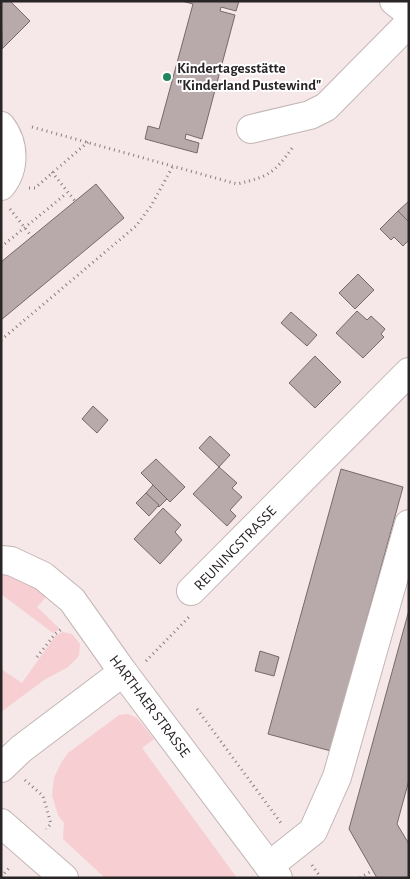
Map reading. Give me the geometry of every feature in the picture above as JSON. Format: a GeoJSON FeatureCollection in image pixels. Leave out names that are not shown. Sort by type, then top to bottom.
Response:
{"type":"FeatureCollection","features":[{"type":"Feature","properties":{"kind":"street"},"geometry":{"type":"LineString","coordinates":[[394,1],[409,13]]}},
{"type":"Feature","properties":{"kind":"street"},"geometry":{"type":"LineString","coordinates":[[251,129],[310,115],[326,107],[409,22]]}},
{"type":"Feature","properties":{"kind":"street"},"geometry":{"type":"LineString","coordinates":[[14,126],[7,134],[12,159],[7,179],[14,187]]}},
{"type":"Feature","properties":{"kind":"street","name":"REUNINGSTRASSE"},"geometry":{"type":"LineString","coordinates":[[191,591],[408,376]]}},
{"type":"Feature","properties":{"kind":"street"},"geometry":{"type":"LineString","coordinates":[[274,872],[297,845],[314,831],[337,777],[409,524]]}},
{"type":"Feature","properties":{"kind":"street","name":"HARTHAER STRASSE"},"geometry":{"type":"LineString","coordinates":[[1,560],[11,561],[43,576],[72,600],[123,672],[274,872]]}},
{"type":"Feature","properties":{"kind":"street"},"geometry":{"type":"LineString","coordinates":[[1,768],[21,749],[123,672]]}},
{"type":"Feature","properties":{"kind":"street"},"geometry":{"type":"LineString","coordinates":[[1,823],[64,878]]}},
{"type":"Feature","properties":{"kind":"path"},"geometry":{"type":"LineString","coordinates":[[14,126],[88,142],[237,184],[261,178],[277,169],[296,143],[315,128],[310,115]]}},
{"type":"Feature","properties":{"kind":"path"},"geometry":{"type":"LineString","coordinates":[[14,187],[35,188],[88,142]]}},
{"type":"Feature","properties":{"kind":"path"},"geometry":{"type":"LineString","coordinates":[[1,340],[136,226],[151,206],[173,166]]}},
{"type":"Feature","properties":{"kind":"path"},"geometry":{"type":"LineString","coordinates":[[52,172],[75,201]]}},
{"type":"Feature","properties":{"kind":"path"},"geometry":{"type":"LineString","coordinates":[[1,247],[68,193]]}},
{"type":"Feature","properties":{"kind":"path"},"geometry":{"type":"LineString","coordinates":[[13,213],[32,237]]}},
{"type":"Feature","properties":{"kind":"path","name":"REUNINGSTRASSE"},"geometry":{"type":"LineString","coordinates":[[123,672],[150,658],[197,609],[191,591]]}},
{"type":"Feature","properties":{"kind":"path"},"geometry":{"type":"LineString","coordinates":[[37,657],[55,634],[82,614]]}},
{"type":"Feature","properties":{"kind":"path"},"geometry":{"type":"LineString","coordinates":[[197,710],[321,878]]}},
{"type":"Feature","properties":{"kind":"path"},"geometry":{"type":"LineString","coordinates":[[360,878],[373,870]]}},
{"type":"Feature","properties":{"kind":"shaded area"},"geometry":{"type":"Polygon","coordinates":[[[1,572],[21,578],[49,594],[37,607],[60,629],[53,633],[1,594],[1,572]]]}},
{"type":"Feature","properties":{"kind":"shaded area"},"geometry":{"type":"Polygon","coordinates":[[[63,632],[72,634],[80,644],[79,656],[68,667],[44,680],[1,712],[1,669],[22,683],[56,635],[63,632]]]}},
{"type":"Feature","properties":{"kind":"shaded area"},"geometry":{"type":"Polygon","coordinates":[[[128,714],[137,718],[154,739],[142,748],[237,878],[105,878],[63,839],[64,823],[58,815],[52,795],[54,778],[61,763],[68,753],[119,715],[128,714]]]}},
{"type":"Feature","properties":{"kind":"building"},"geometry":{"type":"Polygon","coordinates":[[[1,1],[10,1],[30,21],[2,49],[1,1]]]}},
{"type":"Feature","properties":{"kind":"building"},"geometry":{"type":"Polygon","coordinates":[[[182,1],[239,1],[236,11],[221,7],[220,11],[235,15],[202,139],[186,134],[185,139],[199,143],[197,153],[145,139],[148,126],[159,129],[193,4],[182,1]]]}},
{"type":"Feature","properties":{"kind":"building"},"geometry":{"type":"Polygon","coordinates":[[[96,184],[124,218],[1,320],[1,262],[96,184]]]}},
{"type":"Feature","properties":{"kind":"building"},"geometry":{"type":"Polygon","coordinates":[[[409,201],[409,222],[398,211],[409,201]]]}},
{"type":"Feature","properties":{"kind":"building"},"geometry":{"type":"Polygon","coordinates":[[[398,211],[409,222],[409,240],[403,246],[394,237],[391,240],[380,229],[398,211]]]}},
{"type":"Feature","properties":{"kind":"building"},"geometry":{"type":"Polygon","coordinates":[[[358,274],[374,290],[355,309],[339,293],[358,274]]]}},
{"type":"Feature","properties":{"kind":"building"},"geometry":{"type":"Polygon","coordinates":[[[357,311],[367,320],[371,316],[385,329],[381,334],[384,337],[363,358],[336,333],[357,311]]]}},
{"type":"Feature","properties":{"kind":"building"},"geometry":{"type":"Polygon","coordinates":[[[291,312],[317,335],[307,346],[281,323],[291,312]]]}},
{"type":"Feature","properties":{"kind":"building"},"geometry":{"type":"Polygon","coordinates":[[[315,356],[341,382],[315,408],[289,383],[315,356]]]}},
{"type":"Feature","properties":{"kind":"building"},"geometry":{"type":"Polygon","coordinates":[[[93,406],[108,420],[97,433],[82,419],[93,406]]]}},
{"type":"Feature","properties":{"kind":"building"},"geometry":{"type":"Polygon","coordinates":[[[210,436],[230,455],[219,467],[199,448],[210,436]]]}},
{"type":"Feature","properties":{"kind":"building"},"geometry":{"type":"Polygon","coordinates":[[[156,459],[185,487],[170,502],[141,473],[156,459]]]}},
{"type":"Feature","properties":{"kind":"building"},"geometry":{"type":"Polygon","coordinates":[[[219,467],[237,483],[232,488],[242,497],[230,510],[236,516],[227,526],[193,494],[219,467]]]}},
{"type":"Feature","properties":{"kind":"building"},"geometry":{"type":"Polygon","coordinates":[[[341,469],[403,487],[331,751],[268,734],[341,469]]]}},
{"type":"Feature","properties":{"kind":"building"},"geometry":{"type":"Polygon","coordinates":[[[153,485],[167,499],[159,507],[146,493],[153,485]]]}},
{"type":"Feature","properties":{"kind":"building"},"geometry":{"type":"Polygon","coordinates":[[[146,493],[159,505],[149,516],[136,503],[146,493]]]}},
{"type":"Feature","properties":{"kind":"building"},"geometry":{"type":"Polygon","coordinates":[[[163,508],[181,525],[175,532],[182,540],[160,564],[134,539],[163,508]]]}},
{"type":"Feature","properties":{"kind":"building"},"geometry":{"type":"Polygon","coordinates":[[[409,610],[409,780],[397,824],[409,844],[409,878],[377,878],[349,829],[409,610]]]}},
{"type":"Feature","properties":{"kind":"building"},"geometry":{"type":"Polygon","coordinates":[[[260,651],[279,657],[274,676],[255,671],[260,651]]]}},
{"type":"Feature","properties":{"kind":"place","name":"Kindertagesstätte \"Kinderland Pustewind\""},"geometry":{"type":"Point","coordinates":[167,77]}}]}
